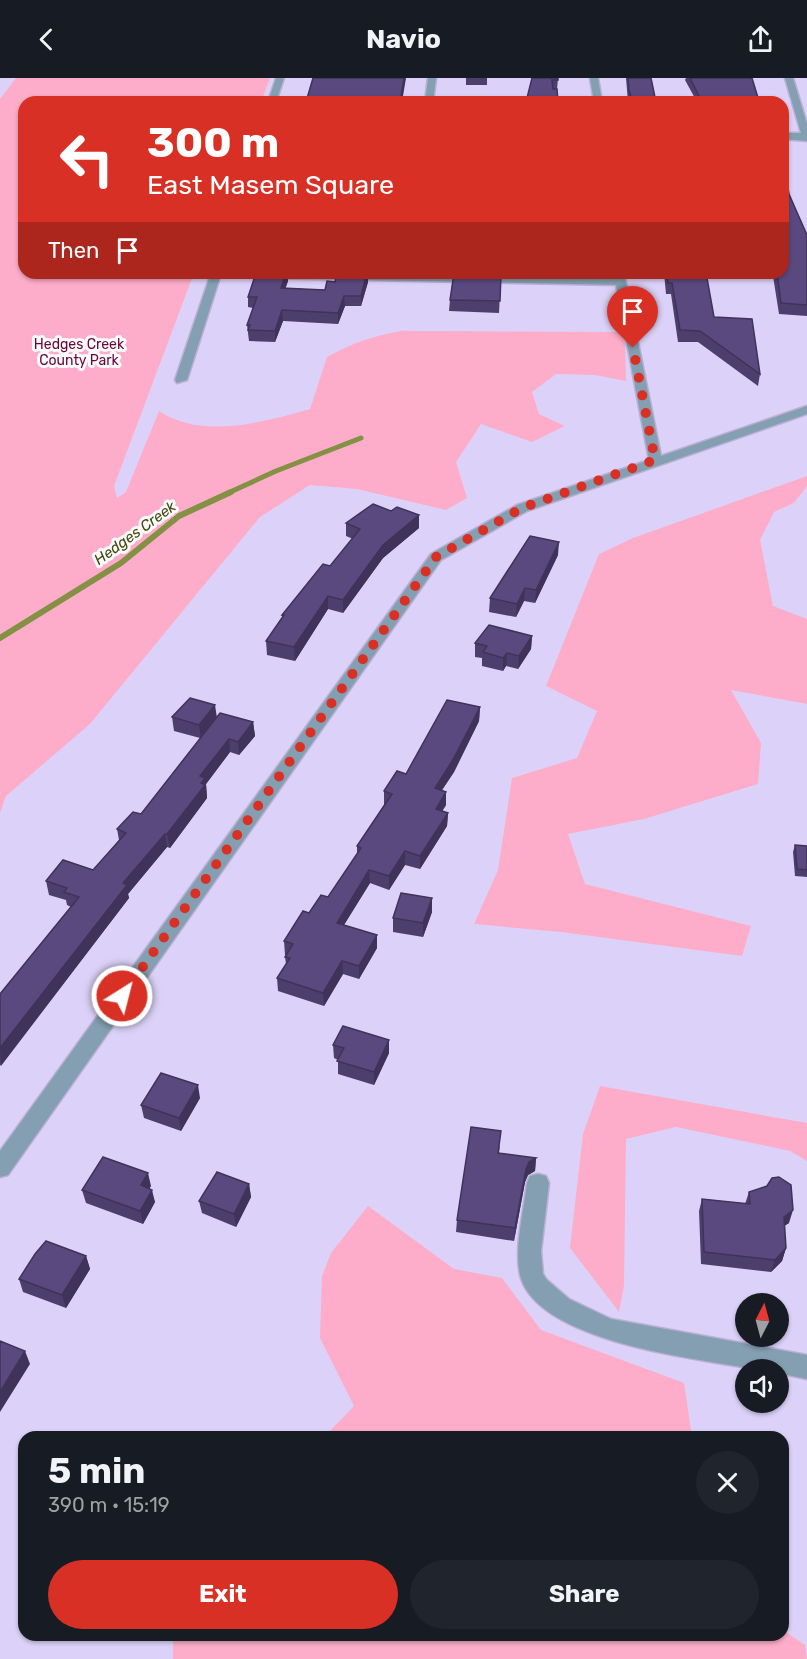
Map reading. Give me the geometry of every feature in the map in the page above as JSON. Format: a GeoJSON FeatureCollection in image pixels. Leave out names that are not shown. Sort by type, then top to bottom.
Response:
{"type":"FeatureCollection","features":[{"type":"Feature","properties":{"kind":"street"},"geometry":{"type":"LineString","coordinates":[[274,96],[280,78]]}},
{"type":"Feature","properties":{"kind":"street"},"geometry":{"type":"LineString","coordinates":[[430,96],[432,78]]}},
{"type":"Feature","properties":{"kind":"street"},"geometry":{"type":"LineString","coordinates":[[594,78],[597,96]]}},
{"type":"Feature","properties":{"kind":"street"},"geometry":{"type":"LineString","coordinates":[[789,78],[807,137],[789,136]]}},
{"type":"Feature","properties":{"kind":"street"},"geometry":{"type":"LineString","coordinates":[[181,380],[214,279]]}},
{"type":"Feature","properties":{"kind":"street"},"geometry":{"type":"LineString","coordinates":[[620,279],[655,460]]}},
{"type":"Feature","properties":{"kind":"street"},"geometry":{"type":"LineString","coordinates":[[0,1168],[436,557],[522,508],[655,460],[807,410]]}},
{"type":"Feature","properties":{"kind":"street"},"geometry":{"type":"LineString","coordinates":[[538,1183],[530,1251],[532,1275],[539,1288],[561,1307],[608,1330],[807,1367]]}},
{"type":"Feature","properties":{"kind":"green space","name":"Hedges Creek County Park"},"geometry":{"type":"Polygon","coordinates":[[[16,78],[270,78],[263,96],[18,96],[18,279],[192,279],[114,486],[117,498],[126,492],[159,411],[176,420],[214,427],[253,423],[310,409],[327,357],[354,344],[391,333],[401,331],[617,332],[625,338],[626,381],[595,375],[556,374],[532,392],[539,414],[565,426],[532,442],[481,424],[456,462],[467,498],[446,510],[357,489],[310,485],[260,517],[90,724],[6,796],[0,813],[0,99],[16,78]]]}},
{"type":"Feature","properties":{"kind":"green space"},"geometry":{"type":"Polygon","coordinates":[[[807,476],[807,486],[794,503],[774,512],[760,540],[773,606],[807,619],[807,704],[731,690],[761,743],[758,784],[644,819],[568,834],[585,884],[751,926],[742,956],[561,932],[474,924],[498,870],[512,778],[577,758],[597,711],[546,686],[599,554],[633,538],[807,476]]]}},
{"type":"Feature","properties":{"kind":"green space"},"geometry":{"type":"Polygon","coordinates":[[[600,1086],[807,1123],[807,1161],[790,1151],[676,1127],[626,1139],[624,1285],[619,1312],[570,1248],[583,1134],[600,1086]]]}},
{"type":"Feature","properties":{"kind":"green space"},"geometry":{"type":"Polygon","coordinates":[[[368,1206],[454,1269],[502,1278],[541,1330],[684,1383],[691,1431],[330,1431],[354,1406],[320,1338],[322,1276],[331,1253],[368,1206]]]}},
{"type":"Feature","properties":{"kind":"green space"},"geometry":{"type":"Polygon","coordinates":[[[789,1634],[805,1645],[807,1659],[173,1659],[173,1641],[789,1641],[789,1634]]]}},
{"type":"Feature","properties":{"kind":"building"},"geometry":{"type":"Polygon","coordinates":[[[313,78],[404,78],[401,96],[308,96],[313,78]]]}},
{"type":"Feature","properties":{"kind":"building"},"geometry":{"type":"Polygon","coordinates":[[[532,78],[558,78],[558,80],[552,80],[553,89],[557,89],[558,96],[528,96],[532,78]]]}},
{"type":"Feature","properties":{"kind":"building"},"geometry":{"type":"Polygon","coordinates":[[[628,78],[651,78],[655,96],[630,96],[628,78]]]}},
{"type":"Feature","properties":{"kind":"building"},"geometry":{"type":"Polygon","coordinates":[[[690,78],[752,78],[757,96],[699,96],[690,78]]]}},
{"type":"Feature","properties":{"kind":"building"},"geometry":{"type":"Polygon","coordinates":[[[789,194],[807,235],[807,305],[781,303],[778,279],[789,279],[789,194]]]}},
{"type":"Feature","properties":{"kind":"building"},"geometry":{"type":"Polygon","coordinates":[[[254,279],[284,279],[281,288],[325,290],[327,281],[365,279],[361,296],[344,296],[338,313],[282,310],[275,331],[248,330],[250,325],[247,325],[257,297],[248,297],[254,279]]]}},
{"type":"Feature","properties":{"kind":"building"},"geometry":{"type":"Polygon","coordinates":[[[453,279],[501,279],[500,301],[450,300],[453,279]]]}},
{"type":"Feature","properties":{"kind":"building"},"geometry":{"type":"Polygon","coordinates":[[[668,279],[707,279],[714,317],[752,319],[760,374],[700,331],[680,330],[672,283],[668,283],[668,279]]]}},
{"type":"Feature","properties":{"kind":"building"},"geometry":{"type":"Polygon","coordinates":[[[373,504],[391,511],[397,507],[419,515],[383,545],[343,600],[328,596],[294,647],[266,641],[284,615],[282,615],[323,564],[330,566],[360,529],[346,523],[373,504]]]}},
{"type":"Feature","properties":{"kind":"building"},"geometry":{"type":"Polygon","coordinates":[[[530,536],[559,542],[536,590],[525,588],[517,604],[490,598],[530,536]]]}},
{"type":"Feature","properties":{"kind":"building"},"geometry":{"type":"Polygon","coordinates":[[[489,625],[532,636],[519,656],[507,653],[503,658],[483,652],[487,646],[475,643],[489,625]]]}},
{"type":"Feature","properties":{"kind":"building"},"geometry":{"type":"Polygon","coordinates":[[[190,698],[215,705],[199,725],[172,717],[190,698]]]}},
{"type":"Feature","properties":{"kind":"building"},"geometry":{"type":"Polygon","coordinates":[[[447,700],[480,707],[454,758],[435,788],[446,792],[436,809],[448,813],[420,856],[405,851],[389,876],[369,870],[337,923],[377,935],[359,966],[342,961],[323,993],[277,978],[290,958],[285,957],[293,944],[284,941],[303,911],[309,913],[321,895],[328,897],[361,848],[357,846],[392,794],[384,791],[397,771],[406,774],[447,700]]]}},
{"type":"Feature","properties":{"kind":"building"},"geometry":{"type":"Polygon","coordinates":[[[220,713],[253,722],[238,742],[229,739],[200,776],[205,778],[201,783],[205,785],[167,834],[123,883],[127,885],[0,1048],[0,994],[79,897],[64,892],[67,888],[46,881],[63,860],[93,870],[126,833],[117,829],[133,812],[141,814],[220,713]]]}},
{"type":"Feature","properties":{"kind":"building"},"geometry":{"type":"Polygon","coordinates":[[[795,845],[807,846],[807,870],[797,869],[795,845]]]}},
{"type":"Feature","properties":{"kind":"building"},"geometry":{"type":"Polygon","coordinates":[[[401,893],[432,898],[423,923],[393,918],[401,893]]]}},
{"type":"Feature","properties":{"kind":"building"},"geometry":{"type":"Polygon","coordinates":[[[343,1026],[389,1040],[374,1072],[337,1061],[344,1048],[333,1045],[343,1026]]]}},
{"type":"Feature","properties":{"kind":"building"},"geometry":{"type":"Polygon","coordinates":[[[161,1073],[198,1085],[179,1118],[141,1105],[161,1073]]]}},
{"type":"Feature","properties":{"kind":"building"},"geometry":{"type":"Polygon","coordinates":[[[471,1127],[501,1131],[498,1153],[536,1158],[529,1162],[526,1169],[515,1228],[457,1220],[471,1127]]]}},
{"type":"Feature","properties":{"kind":"building"},"geometry":{"type":"Polygon","coordinates":[[[103,1157],[148,1173],[141,1185],[152,1190],[140,1211],[82,1190],[103,1157]]]}},
{"type":"Feature","properties":{"kind":"building"},"geometry":{"type":"Polygon","coordinates":[[[217,1172],[249,1184],[234,1214],[199,1201],[217,1172]]]}},
{"type":"Feature","properties":{"kind":"building"},"geometry":{"type":"Polygon","coordinates":[[[779,1177],[791,1185],[793,1210],[784,1217],[786,1248],[775,1260],[704,1252],[702,1199],[750,1204],[749,1192],[767,1186],[772,1178],[779,1177]]]}},
{"type":"Feature","properties":{"kind":"building"},"geometry":{"type":"Polygon","coordinates":[[[46,1241],[86,1256],[62,1295],[19,1279],[46,1241]]]}},
{"type":"Feature","properties":{"kind":"building"},"geometry":{"type":"Polygon","coordinates":[[[0,1341],[25,1351],[0,1392],[0,1341]]]}},
{"type":"Feature","properties":{"kind":"waterway","name":"Hedges Creek"},"geometry":{"type":"LineString","coordinates":[[228,493],[276,471],[361,438]]}},
{"type":"Feature","properties":{"kind":"waterway","name":"Hedges Creek"},"geometry":{"type":"LineString","coordinates":[[0,638],[121,563],[179,516],[231,492]]}},
{"type":"Feature","properties":{"kind":"route"},"geometry":{"type":"LineString","coordinates":[[122,996],[436,557],[522,508],[655,460],[633,348]]}}]}
